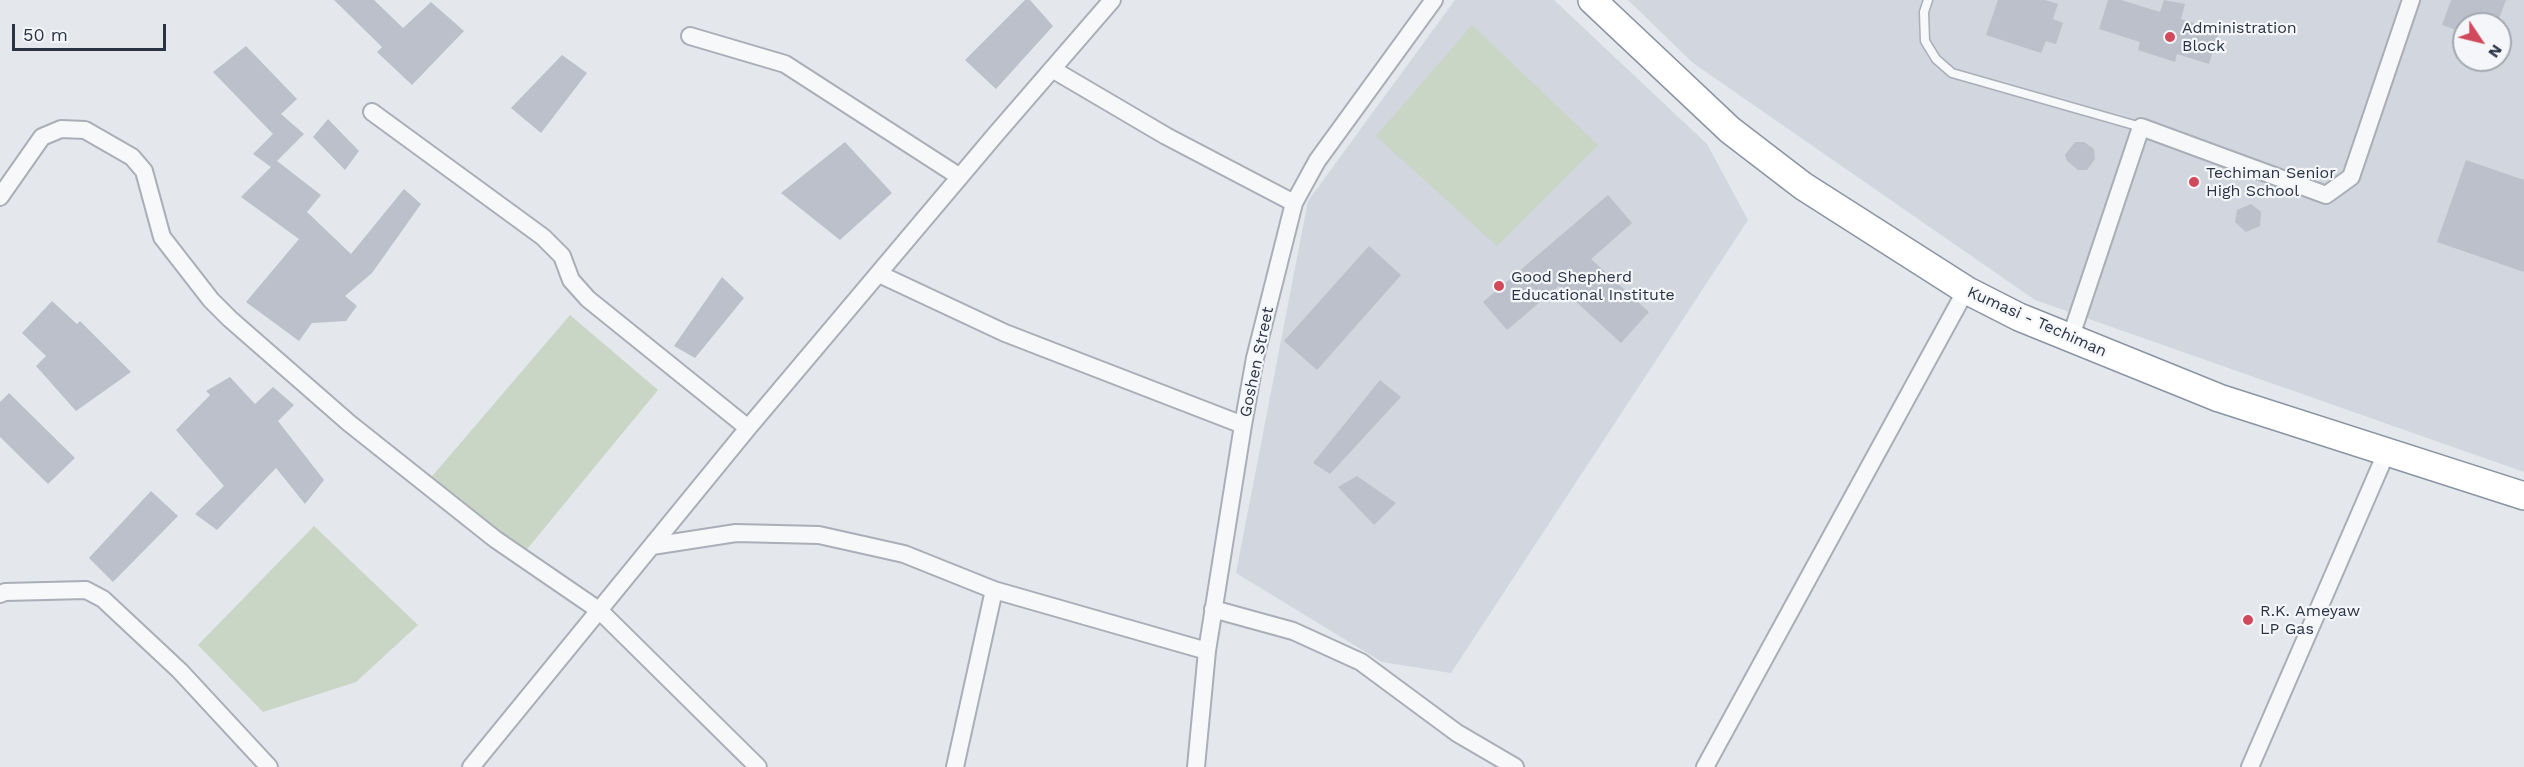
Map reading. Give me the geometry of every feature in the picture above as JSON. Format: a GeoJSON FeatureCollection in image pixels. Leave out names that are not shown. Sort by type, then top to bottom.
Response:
{"type":"FeatureCollection","features":[{"type":"Feature","properties":{"kind":"highway","name":"Kumasi - Techiman"},"geometry":{"type":"LineString","coordinates":[[1592,0],[1730,130],[1812,192],[1966,290],[2019,317],[2070,339],[2219,398],[2524,496]]}},
{"type":"Feature","properties":{"kind":"street"},"geometry":{"type":"LineString","coordinates":[[471,767],[748,428],[1112,0]]}},
{"type":"Feature","properties":{"kind":"street","name":"Goshen Street"},"geometry":{"type":"LineString","coordinates":[[1196,767],[1207,651],[1243,425],[1255,358],[1294,203],[1317,161],[1434,0]]}},
{"type":"Feature","properties":{"kind":"street"},"geometry":{"type":"LineString","coordinates":[[2070,339],[2141,127],[2326,195],[2351,177],[2412,0]]}},
{"type":"Feature","properties":{"kind":"street"},"geometry":{"type":"LineString","coordinates":[[690,36],[785,64],[960,177]]}},
{"type":"Feature","properties":{"kind":"street"},"geometry":{"type":"LineString","coordinates":[[1052,69],[1166,136],[1294,203]]}},
{"type":"Feature","properties":{"kind":"street"},"geometry":{"type":"LineString","coordinates":[[372,112],[543,237],[562,256],[571,280],[588,298],[748,428]]}},
{"type":"Feature","properties":{"kind":"street"},"geometry":{"type":"LineString","coordinates":[[0,197],[42,137],[61,129],[85,130],[132,157],[144,171],[162,237],[211,300],[230,319],[349,423],[468,517],[600,611],[758,767]]}},
{"type":"Feature","properties":{"kind":"street"},"geometry":{"type":"LineString","coordinates":[[879,274],[1005,333],[1243,425]]}},
{"type":"Feature","properties":{"kind":"street"},"geometry":{"type":"LineString","coordinates":[[1706,767],[1966,290]]}},
{"type":"Feature","properties":{"kind":"street"},"geometry":{"type":"LineString","coordinates":[[2250,767],[2387,451]]}},
{"type":"Feature","properties":{"kind":"street"},"geometry":{"type":"LineString","coordinates":[[652,546],[736,534],[819,535],[904,554],[994,590],[1207,651]]}},
{"type":"Feature","properties":{"kind":"street"},"geometry":{"type":"LineString","coordinates":[[955,767],[994,590]]}},
{"type":"Feature","properties":{"kind":"street"},"geometry":{"type":"LineString","coordinates":[[0,594],[5,592],[86,591],[103,599],[180,671],[269,767]]}},
{"type":"Feature","properties":{"kind":"street"},"geometry":{"type":"LineString","coordinates":[[1213,609],[1293,631],[1361,662],[1457,733],[1515,767]]}},
{"type":"Feature","properties":{"kind":"lane"},"geometry":{"type":"LineString","coordinates":[[1928,0],[1924,12],[1925,41],[1936,59],[1952,73],[2141,127]]}},
{"type":"Feature","properties":{"kind":"shaded area","name":"Good Shepherd Educational Institute"},"geometry":{"type":"Polygon","coordinates":[[[1455,0],[1554,0],[1707,144],[1748,220],[1451,673],[1382,662],[1236,573],[1308,201],[1455,0]]]}},
{"type":"Feature","properties":{"kind":"shaded area","name":"Techiman Senior High School"},"geometry":{"type":"Polygon","coordinates":[[[1628,0],[2524,0],[2524,472],[2035,300],[1693,63],[1628,0]]]}},
{"type":"Feature","properties":{"kind":"green space"},"geometry":{"type":"Polygon","coordinates":[[[1472,25],[1598,145],[1497,246],[1376,136],[1472,25]]]}},
{"type":"Feature","properties":{"kind":"green space"},"geometry":{"type":"Polygon","coordinates":[[[570,315],[658,390],[523,554],[428,481],[570,315]]]}},
{"type":"Feature","properties":{"kind":"green space"},"geometry":{"type":"Polygon","coordinates":[[[314,526],[418,625],[356,682],[263,712],[198,645],[314,526]]]}},
{"type":"Feature","properties":{"kind":"building"},"geometry":{"type":"Polygon","coordinates":[[[334,0],[374,0],[403,28],[431,2],[464,31],[412,85],[377,52],[382,47],[334,0]]]}},
{"type":"Feature","properties":{"kind":"building"},"geometry":{"type":"Polygon","coordinates":[[[1025,0],[1030,0],[1053,26],[996,89],[965,60],[1025,0]]]}},
{"type":"Feature","properties":{"kind":"building"},"geometry":{"type":"Polygon","coordinates":[[[1998,0],[2045,0],[2058,4],[2053,19],[2063,23],[2056,44],[2046,41],[2041,53],[1986,35],[1998,0]]]}},
{"type":"Feature","properties":{"kind":"building","name":"Administration Block"},"geometry":{"type":"Polygon","coordinates":[[[2108,0],[2121,0],[2160,12],[2164,0],[2185,4],[2181,19],[2219,31],[2209,64],[2177,54],[2175,62],[2138,50],[2140,42],[2099,29],[2108,0]]]}},
{"type":"Feature","properties":{"kind":"building"},"geometry":{"type":"Polygon","coordinates":[[[2451,0],[2506,0],[2502,12],[2452,12],[2452,29],[2442,25],[2451,0]]]}},
{"type":"Feature","properties":{"kind":"building"},"geometry":{"type":"Polygon","coordinates":[[[246,46],[297,99],[281,114],[304,134],[271,167],[253,154],[273,134],[213,72],[246,46]]]}},
{"type":"Feature","properties":{"kind":"building"},"geometry":{"type":"Polygon","coordinates":[[[562,55],[587,73],[541,133],[511,108],[562,55]]]}},
{"type":"Feature","properties":{"kind":"building"},"geometry":{"type":"Polygon","coordinates":[[[328,119],[359,151],[345,170],[313,137],[328,119]]]}},
{"type":"Feature","properties":{"kind":"building"},"geometry":{"type":"Polygon","coordinates":[[[845,142],[892,193],[840,240],[781,193],[845,142]]]}},
{"type":"Feature","properties":{"kind":"building"},"geometry":{"type":"Polygon","coordinates":[[[2075,142],[2084,142],[2094,149],[2095,159],[2087,170],[2078,170],[2067,161],[2065,155],[2075,142]]]}},
{"type":"Feature","properties":{"kind":"building"},"geometry":{"type":"Polygon","coordinates":[[[2466,160],[2524,180],[2524,272],[2437,242],[2466,160]]]}},
{"type":"Feature","properties":{"kind":"building"},"geometry":{"type":"Polygon","coordinates":[[[277,161],[321,195],[307,212],[351,254],[404,189],[421,204],[372,273],[345,296],[357,306],[346,321],[312,323],[299,341],[246,302],[299,239],[241,197],[277,161]]]}},
{"type":"Feature","properties":{"kind":"building"},"geometry":{"type":"Polygon","coordinates":[[[1608,195],[1632,223],[1591,259],[1649,312],[1621,343],[1559,286],[1507,330],[1483,302],[1608,195]]]}},
{"type":"Feature","properties":{"kind":"building"},"geometry":{"type":"Polygon","coordinates":[[[2251,204],[2261,212],[2260,226],[2246,232],[2235,222],[2237,210],[2251,204]]]}},
{"type":"Feature","properties":{"kind":"building"},"geometry":{"type":"Polygon","coordinates":[[[1369,246],[1401,275],[1317,370],[1284,341],[1369,246]]]}},
{"type":"Feature","properties":{"kind":"building"},"geometry":{"type":"Polygon","coordinates":[[[722,277],[744,298],[695,358],[674,346],[722,277]]]}},
{"type":"Feature","properties":{"kind":"building"},"geometry":{"type":"Polygon","coordinates":[[[52,301],[77,324],[80,321],[131,372],[76,411],[36,366],[46,356],[22,333],[52,301]]]}},
{"type":"Feature","properties":{"kind":"building"},"geometry":{"type":"Polygon","coordinates":[[[230,377],[255,404],[273,387],[294,405],[278,421],[324,480],[305,504],[276,468],[217,530],[195,514],[224,486],[176,430],[210,395],[206,391],[230,377]]]}},
{"type":"Feature","properties":{"kind":"building"},"geometry":{"type":"Polygon","coordinates":[[[1380,380],[1401,397],[1330,474],[1313,463],[1380,380]]]}},
{"type":"Feature","properties":{"kind":"building"},"geometry":{"type":"Polygon","coordinates":[[[9,393],[75,458],[48,484],[0,437],[0,402],[9,393]]]}},
{"type":"Feature","properties":{"kind":"building"},"geometry":{"type":"Polygon","coordinates":[[[1357,476],[1396,503],[1374,525],[1338,487],[1357,476]]]}},
{"type":"Feature","properties":{"kind":"building"},"geometry":{"type":"Polygon","coordinates":[[[151,491],[178,516],[113,582],[89,558],[151,491]]]}},
{"type":"Feature","properties":{"kind":"place","name":"Administration Block"},"geometry":{"type":"Point","coordinates":[2170,37]}},
{"type":"Feature","properties":{"kind":"place","name":"Techiman Senior High School"},"geometry":{"type":"Point","coordinates":[2194,182]}},
{"type":"Feature","properties":{"kind":"place","name":"Good Shepherd Educational Institute"},"geometry":{"type":"Point","coordinates":[1499,286]}},
{"type":"Feature","properties":{"kind":"place","name":"R.K. Ameyaw LP Gas"},"geometry":{"type":"Point","coordinates":[2248,620]}}]}
